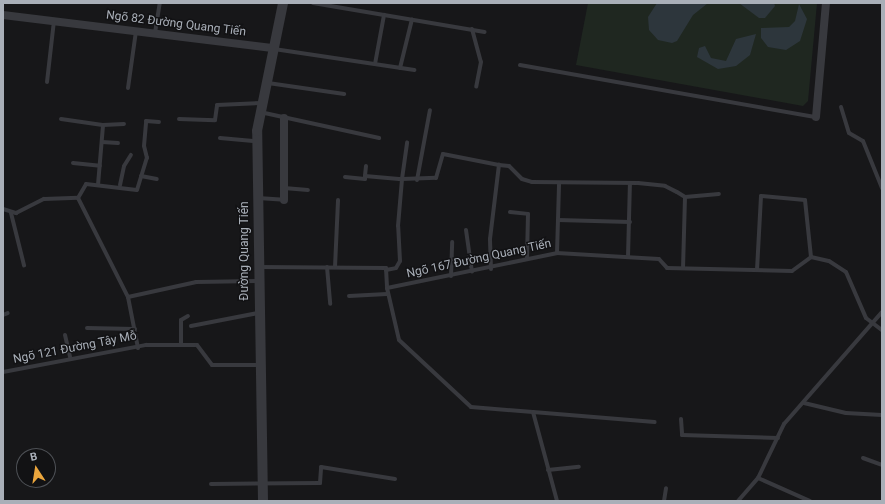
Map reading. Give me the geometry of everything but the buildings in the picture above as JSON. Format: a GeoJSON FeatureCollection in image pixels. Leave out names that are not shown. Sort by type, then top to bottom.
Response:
{"type":"FeatureCollection","features":[{"type":"Feature","properties":{"kind":"street","name":"Đường Quang Tiến"},"geometry":{"type":"LineString","coordinates":[[263,501],[259,391],[260,365],[258,313],[257,141],[265,83],[283,3]]}},
{"type":"Feature","properties":{"kind":"street"},"geometry":{"type":"LineString","coordinates":[[816,117],[826,3]]}},
{"type":"Feature","properties":{"kind":"street","name":"Ngõ 82 Đường Quang Tiến"},"geometry":{"type":"LineString","coordinates":[[3,15],[272,48]]}},
{"type":"Feature","properties":{"kind":"street"},"geometry":{"type":"LineString","coordinates":[[284,118],[284,200]]}},
{"type":"Feature","properties":{"kind":"lane"},"geometry":{"type":"LineString","coordinates":[[155,33],[160,3]]}},
{"type":"Feature","properties":{"kind":"lane"},"geometry":{"type":"LineString","coordinates":[[313,3],[486,32]]}},
{"type":"Feature","properties":{"kind":"lane"},"geometry":{"type":"LineString","coordinates":[[375,64],[384,15]]}},
{"type":"Feature","properties":{"kind":"lane"},"geometry":{"type":"LineString","coordinates":[[400,68],[412,19]]}},
{"type":"Feature","properties":{"kind":"lane"},"geometry":{"type":"LineString","coordinates":[[47,82],[54,21]]}},
{"type":"Feature","properties":{"kind":"lane"},"geometry":{"type":"LineString","coordinates":[[472,29],[481,62],[476,87]]}},
{"type":"Feature","properties":{"kind":"lane"},"geometry":{"type":"LineString","coordinates":[[128,88],[136,31]]}},
{"type":"Feature","properties":{"kind":"lane"},"geometry":{"type":"LineString","coordinates":[[272,48],[414,70]]}},
{"type":"Feature","properties":{"kind":"lane"},"geometry":{"type":"LineString","coordinates":[[520,65],[816,117]]}},
{"type":"Feature","properties":{"kind":"lane"},"geometry":{"type":"LineString","coordinates":[[265,83],[344,94]]}},
{"type":"Feature","properties":{"kind":"lane"},"geometry":{"type":"LineString","coordinates":[[179,119],[215,120],[218,105],[261,108],[284,118],[379,138]]}},
{"type":"Feature","properties":{"kind":"lane"},"geometry":{"type":"LineString","coordinates":[[841,107],[849,133],[863,141],[882,188]]}},
{"type":"Feature","properties":{"kind":"lane"},"geometry":{"type":"LineString","coordinates":[[417,180],[430,110]]}},
{"type":"Feature","properties":{"kind":"lane"},"geometry":{"type":"LineString","coordinates":[[61,119],[104,125],[124,124]]}},
{"type":"Feature","properties":{"kind":"lane"},"geometry":{"type":"LineString","coordinates":[[78,198],[86,184],[120,185],[137,190],[147,158],[144,146],[146,121],[159,122]]}},
{"type":"Feature","properties":{"kind":"lane"},"geometry":{"type":"LineString","coordinates":[[98,185],[104,125]]}},
{"type":"Feature","properties":{"kind":"lane"},"geometry":{"type":"LineString","coordinates":[[220,138],[257,141]]}},
{"type":"Feature","properties":{"kind":"lane"},"geometry":{"type":"LineString","coordinates":[[102,142],[118,143]]}},
{"type":"Feature","properties":{"kind":"lane"},"geometry":{"type":"LineString","coordinates":[[258,267],[386,268],[386,270],[396,268],[400,261],[398,226],[407,142]]}},
{"type":"Feature","properties":{"kind":"lane"},"geometry":{"type":"LineString","coordinates":[[120,185],[124,166],[131,154]]}},
{"type":"Feature","properties":{"kind":"lane"},"geometry":{"type":"LineString","coordinates":[[365,176],[417,180],[436,178],[443,154],[509,166],[522,179],[532,182],[559,184],[630,183],[664,186],[685,197],[719,194]]}},
{"type":"Feature","properties":{"kind":"lane"},"geometry":{"type":"LineString","coordinates":[[73,163],[100,166]]}},
{"type":"Feature","properties":{"kind":"lane"},"geometry":{"type":"LineString","coordinates":[[491,269],[490,239],[499,165]]}},
{"type":"Feature","properties":{"kind":"lane"},"geometry":{"type":"LineString","coordinates":[[345,177],[365,179],[366,166]]}},
{"type":"Feature","properties":{"kind":"lane"},"geometry":{"type":"LineString","coordinates":[[141,176],[157,179]]}},
{"type":"Feature","properties":{"kind":"lane"},"geometry":{"type":"LineString","coordinates":[[628,257],[630,183]]}},
{"type":"Feature","properties":{"kind":"lane"},"geometry":{"type":"LineString","coordinates":[[557,253],[559,184]]}},
{"type":"Feature","properties":{"kind":"lane"},"geometry":{"type":"LineString","coordinates":[[284,188],[308,190]]}},
{"type":"Feature","properties":{"kind":"lane"},"geometry":{"type":"LineString","coordinates":[[757,270],[761,196],[805,200],[811,257],[829,261],[846,272],[866,318],[882,330]]}},
{"type":"Feature","properties":{"kind":"lane"},"geometry":{"type":"LineString","coordinates":[[684,268],[685,197]]}},
{"type":"Feature","properties":{"kind":"lane"},"geometry":{"type":"LineString","coordinates":[[11,213],[44,199],[78,198]]}},
{"type":"Feature","properties":{"kind":"lane"},"geometry":{"type":"LineString","coordinates":[[78,198],[128,297],[138,348]]}},
{"type":"Feature","properties":{"kind":"lane"},"geometry":{"type":"LineString","coordinates":[[257,198],[284,200]]}},
{"type":"Feature","properties":{"kind":"lane"},"geometry":{"type":"LineString","coordinates":[[335,267],[338,200]]}},
{"type":"Feature","properties":{"kind":"lane"},"geometry":{"type":"LineString","coordinates":[[3,209],[11,213],[24,265]]}},
{"type":"Feature","properties":{"kind":"lane"},"geometry":{"type":"LineString","coordinates":[[510,212],[528,214],[526,258]]}},
{"type":"Feature","properties":{"kind":"lane"},"geometry":{"type":"LineString","coordinates":[[558,220],[630,222]]}},
{"type":"Feature","properties":{"kind":"lane"},"geometry":{"type":"LineString","coordinates":[[466,230],[472,272]]}},
{"type":"Feature","properties":{"kind":"lane"},"geometry":{"type":"LineString","coordinates":[[451,276],[452,242]]}},
{"type":"Feature","properties":{"kind":"lane","name":"Ngõ 167 Đường Quang Tiến"},"geometry":{"type":"LineString","coordinates":[[387,288],[491,269],[526,258],[557,253],[659,259],[667,268],[792,271],[811,257]]}},
{"type":"Feature","properties":{"kind":"lane"},"geometry":{"type":"LineString","coordinates":[[327,267],[330,304]]}},
{"type":"Feature","properties":{"kind":"lane"},"geometry":{"type":"LineString","coordinates":[[386,270],[387,294],[399,340],[471,407],[655,422]]}},
{"type":"Feature","properties":{"kind":"lane"},"geometry":{"type":"LineString","coordinates":[[128,297],[196,282],[258,281]]}},
{"type":"Feature","properties":{"kind":"lane"},"geometry":{"type":"LineString","coordinates":[[349,296],[387,294]]}},
{"type":"Feature","properties":{"kind":"lane"},"geometry":{"type":"LineString","coordinates":[[738,501],[758,478],[784,424],[804,403],[882,312]]}},
{"type":"Feature","properties":{"kind":"lane"},"geometry":{"type":"LineString","coordinates":[[3,315],[8,313]]}},
{"type":"Feature","properties":{"kind":"lane"},"geometry":{"type":"LineString","coordinates":[[191,326],[258,313]]}},
{"type":"Feature","properties":{"kind":"lane"},"geometry":{"type":"LineString","coordinates":[[181,344],[180,320],[188,316]]}},
{"type":"Feature","properties":{"kind":"lane"},"geometry":{"type":"LineString","coordinates":[[87,328],[135,329]]}},
{"type":"Feature","properties":{"kind":"lane"},"geometry":{"type":"LineString","coordinates":[[65,335],[70,357]]}},
{"type":"Feature","properties":{"kind":"lane","name":"Ngõ 121 Đường Tây Mỗ"},"geometry":{"type":"LineString","coordinates":[[3,372],[70,357],[181,344],[200,347],[206,360]]}},
{"type":"Feature","properties":{"kind":"lane"},"geometry":{"type":"LineString","coordinates":[[202,365],[206,360],[217,366],[260,365]]}},
{"type":"Feature","properties":{"kind":"lane"},"geometry":{"type":"LineString","coordinates":[[804,403],[846,413],[882,415]]}},
{"type":"Feature","properties":{"kind":"lane"},"geometry":{"type":"LineString","coordinates":[[534,412],[557,501]]}},
{"type":"Feature","properties":{"kind":"lane"},"geometry":{"type":"LineString","coordinates":[[681,419],[682,435],[778,438]]}},
{"type":"Feature","properties":{"kind":"lane"},"geometry":{"type":"LineString","coordinates":[[863,458],[882,465]]}},
{"type":"Feature","properties":{"kind":"lane"},"geometry":{"type":"LineString","coordinates":[[211,484],[320,483],[321,467],[395,479]]}},
{"type":"Feature","properties":{"kind":"lane"},"geometry":{"type":"LineString","coordinates":[[548,470],[579,467]]}},
{"type":"Feature","properties":{"kind":"lane"},"geometry":{"type":"LineString","coordinates":[[758,478],[800,499],[810,501]]}},
{"type":"Feature","properties":{"kind":"lane"},"geometry":{"type":"LineString","coordinates":[[664,501],[666,488]]}},
{"type":"Feature","properties":{"kind":"shaded area"},"geometry":{"type":"Polygon","coordinates":[[[588,3],[817,3],[808,101],[803,106],[576,65],[588,3]]]}},
{"type":"Feature","properties":{"kind":"shaded area"},"geometry":{"type":"Polygon","coordinates":[[[657,3],[708,3],[693,15],[677,41],[672,43],[658,40],[649,30],[648,17],[657,3]]]}},
{"type":"Feature","properties":{"kind":"shaded area"},"geometry":{"type":"Polygon","coordinates":[[[739,3],[774,3],[775,6],[765,18],[759,18],[739,3]]]}},
{"type":"Feature","properties":{"kind":"shaded area"},"geometry":{"type":"Polygon","coordinates":[[[799,4],[807,19],[800,41],[786,50],[768,47],[761,38],[761,28],[789,27],[795,21],[799,4]]]}},
{"type":"Feature","properties":{"kind":"shaded area"},"geometry":{"type":"Polygon","coordinates":[[[756,34],[750,55],[736,66],[718,69],[697,57],[699,48],[705,46],[711,58],[726,61],[736,39],[756,34]]]}}]}
